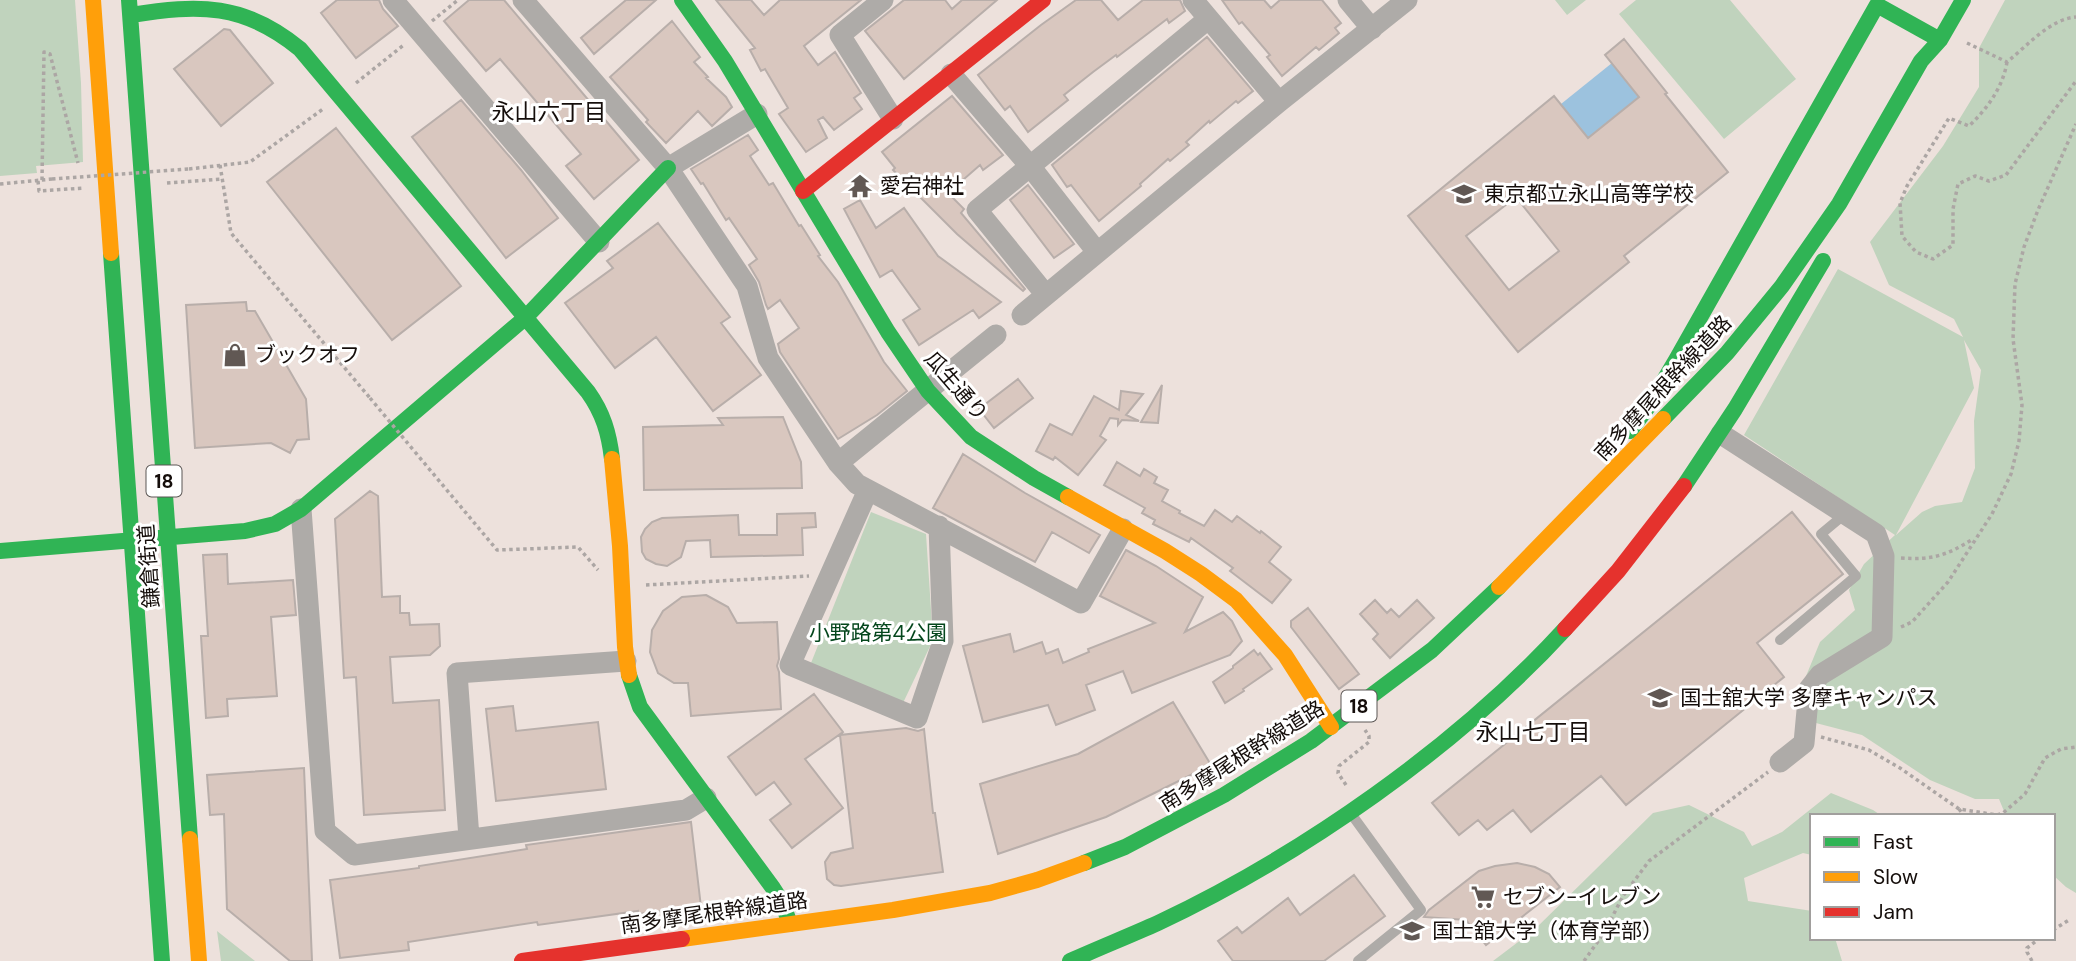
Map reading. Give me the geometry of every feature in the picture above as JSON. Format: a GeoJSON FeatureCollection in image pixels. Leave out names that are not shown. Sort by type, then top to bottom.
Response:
{"type":"FeatureCollection","features":[{"type":"Feature","properties":{"kind":"main road","name":"鎌倉街道"},"geometry":{"type":"LineString","coordinates":[[93,0],[162,961]]}},
{"type":"Feature","properties":{"kind":"main road","name":"瓜生通り"},"geometry":{"type":"LineString","coordinates":[[682,0],[725,61],[888,332],[928,391],[971,437],[1034,478],[1202,573],[1236,600],[1284,655],[1331,727]]}},
{"type":"Feature","properties":{"kind":"main road"},"geometry":{"type":"LineString","coordinates":[[803,191],[1043,0]]}},
{"type":"Feature","properties":{"kind":"main road","name":"南多摩尾根幹線道路"},"geometry":{"type":"LineString","coordinates":[[522,961],[553,959],[918,906],[990,893],[1082,864],[1156,832],[1224,795],[1331,727],[1432,650],[1511,576],[1727,353],[1782,286],[1839,204],[1921,61],[1940,40],[1963,0]]}},
{"type":"Feature","properties":{"kind":"main road"},"geometry":{"type":"LineString","coordinates":[[1565,521],[1650,404],[1873,2],[1940,40]]}},
{"type":"Feature","properties":{"kind":"main road"},"geometry":{"type":"LineString","coordinates":[[130,7],[155,11],[230,5],[285,35],[300,49],[588,392],[600,409],[610,433],[626,661],[634,696],[773,888],[782,902],[790,924]]}},
{"type":"Feature","properties":{"kind":"main road","name":"鎌倉街道"},"geometry":{"type":"LineString","coordinates":[[130,7],[199,961]]}},
{"type":"Feature","properties":{"kind":"main road","name":"南多摩尾根幹線道路"},"geometry":{"type":"LineString","coordinates":[[1851,214],[1933,67],[1940,40]]}},
{"type":"Feature","properties":{"kind":"main road"},"geometry":{"type":"LineString","coordinates":[[0,551],[244,531],[275,524],[301,509],[526,318],[668,168]]}},
{"type":"Feature","properties":{"kind":"main road"},"geometry":{"type":"LineString","coordinates":[[1070,961],[1135,933],[1246,877],[1350,813],[1465,724],[1560,635],[1646,537],[1721,434],[1831,248]]}},
{"type":"Feature","properties":{"kind":"street"},"geometry":{"type":"LineString","coordinates":[[393,0],[599,242]]}},
{"type":"Feature","properties":{"kind":"street"},"geometry":{"type":"LineString","coordinates":[[883,0],[840,34],[893,119]]}},
{"type":"Feature","properties":{"kind":"street"},"geometry":{"type":"LineString","coordinates":[[1193,0],[1279,102]]}},
{"type":"Feature","properties":{"kind":"street"},"geometry":{"type":"LineString","coordinates":[[1348,0],[1372,29]]}},
{"type":"Feature","properties":{"kind":"street"},"geometry":{"type":"LineString","coordinates":[[1022,315],[1279,102],[1407,0]]}},
{"type":"Feature","properties":{"kind":"street"},"geometry":{"type":"LineString","coordinates":[[532,3],[668,168],[747,286],[768,358],[838,463],[857,484],[1081,603],[1123,529]]}},
{"type":"Feature","properties":{"kind":"street"},"geometry":{"type":"LineString","coordinates":[[1046,295],[976,210],[1208,19]]}},
{"type":"Feature","properties":{"kind":"street"},"geometry":{"type":"LineString","coordinates":[[951,75],[1030,166],[1097,252]]}},
{"type":"Feature","properties":{"kind":"street"},"geometry":{"type":"LineString","coordinates":[[668,168],[757,114]]}},
{"type":"Feature","properties":{"kind":"street"},"geometry":{"type":"LineString","coordinates":[[838,463],[996,335]]}},
{"type":"Feature","properties":{"kind":"street"},"geometry":{"type":"LineString","coordinates":[[1721,434],[1876,534],[1884,556],[1882,637],[1820,675],[1809,689],[1804,743],[1780,762]]}},
{"type":"Feature","properties":{"kind":"street"},"geometry":{"type":"LineString","coordinates":[[868,490],[790,665],[917,718],[943,641],[939,526]]}},
{"type":"Feature","properties":{"kind":"street"},"geometry":{"type":"LineString","coordinates":[[301,509],[325,831],[354,855],[686,810],[706,798]]}},
{"type":"Feature","properties":{"kind":"street"},"geometry":{"type":"LineString","coordinates":[[469,838],[457,673],[626,661]]}},
{"type":"Feature","properties":{"kind":"lane"},"geometry":{"type":"LineString","coordinates":[[1780,640],[1856,576],[1821,534],[1845,514]]}},
{"type":"Feature","properties":{"kind":"lane"},"geometry":{"type":"LineString","coordinates":[[1350,813],[1421,910],[1358,961]]}},
{"type":"Feature","properties":{"kind":"path"},"geometry":{"type":"LineString","coordinates":[[2076,17],[2065,18],[2053,25],[2007,62],[2004,78],[1981,114],[1969,126],[1949,118],[1907,186],[1900,203],[1902,236],[1916,252],[1933,259],[1953,245],[1953,209],[1958,184],[1975,176],[1989,181],[2006,175],[2076,81]]}},
{"type":"Feature","properties":{"kind":"path"},"geometry":{"type":"LineString","coordinates":[[1965,42],[2007,62]]}},
{"type":"Feature","properties":{"kind":"path"},"geometry":{"type":"LineString","coordinates":[[80,169],[50,54],[44,52],[39,191],[90,187]]}},
{"type":"Feature","properties":{"kind":"path"},"geometry":{"type":"LineString","coordinates":[[1882,637],[1912,622],[1948,582],[1993,514],[2006,488],[2019,441],[2022,405],[2013,339],[2015,284],[2024,247],[2038,210],[2076,124]]}},
{"type":"Feature","properties":{"kind":"path"},"geometry":{"type":"LineString","coordinates":[[220,165],[231,233],[415,452]]}},
{"type":"Feature","properties":{"kind":"path"},"geometry":{"type":"LineString","coordinates":[[0,184],[189,169]]}},
{"type":"Feature","properties":{"kind":"path"},"geometry":{"type":"LineString","coordinates":[[158,184],[222,178]]}},
{"type":"Feature","properties":{"kind":"path"},"geometry":{"type":"LineString","coordinates":[[1884,556],[1930,559],[1959,548],[1975,538]]}},
{"type":"Feature","properties":{"kind":"path"},"geometry":{"type":"LineString","coordinates":[[1338,773],[1339,766],[1369,742],[1369,736]]}},
{"type":"Feature","properties":{"kind":"path"},"geometry":{"type":"LineString","coordinates":[[1804,743],[1821,736],[1869,750],[1900,768],[1963,814]]}},
{"type":"Feature","properties":{"kind":"path"},"geometry":{"type":"LineString","coordinates":[[2000,814],[2025,794],[2045,758],[2061,749],[2076,747]]}},
{"type":"Feature","properties":{"kind":"path"},"geometry":{"type":"LineString","coordinates":[[1584,961],[1604,933],[1629,887],[1649,861],[1780,762]]}},
{"type":"Feature","properties":{"kind":"path"},"geometry":{"type":"LineString","coordinates":[[1959,809],[1991,814]]}},
{"type":"Feature","properties":{"kind":"path"},"geometry":{"type":"LineString","coordinates":[[2055,929],[2069,920]]}},
{"type":"Feature","properties":{"kind":"path"},"geometry":{"type":"LineString","coordinates":[[2032,961],[2026,952],[2027,948],[2037,940]]}},
{"type":"Feature","properties":{"kind":"green space"},"geometry":{"type":"Polygon","coordinates":[[[0,0],[75,0],[83,162],[36,166],[37,173],[0,176],[0,0]]]}},
{"type":"Feature","properties":{"kind":"green space"},"geometry":{"type":"Polygon","coordinates":[[[1555,0],[1586,0],[1567,15],[1555,0]]]}},
{"type":"Feature","properties":{"kind":"green space"},"geometry":{"type":"Polygon","coordinates":[[[1636,0],[1730,0],[1796,79],[1724,139],[1619,14],[1636,0]]]}},
{"type":"Feature","properties":{"kind":"green space"},"geometry":{"type":"Polygon","coordinates":[[[2005,0],[2076,0],[2076,893],[2055,877],[2055,814],[2005,814],[1999,799],[1975,799],[1930,780],[1862,735],[1812,722],[1804,681],[1820,642],[1855,610],[1849,590],[1864,564],[1895,535],[1744,435],[1838,269],[1963,337],[1954,319],[1889,285],[1870,242],[1943,146],[1979,87],[1979,48],[2005,0]],[[1964,340],[1974,388],[1896,535],[1922,512],[1935,506],[1962,502],[1975,468],[1974,421],[1981,370],[1964,340]]]}},
{"type":"Feature","properties":{"kind":"green space","name":"小野路第4公園"},"geometry":{"type":"Polygon","coordinates":[[[871,512],[926,534],[933,640],[903,703],[811,663],[871,512]]]}},
{"type":"Feature","properties":{"kind":"green space"},"geometry":{"type":"Polygon","coordinates":[[[1831,793],[1879,814],[1810,814],[1810,855],[1803,853],[1744,878],[1748,901],[1810,911],[1810,940],[1836,940],[1842,961],[1493,961],[1534,930],[1653,813],[1689,805],[1744,832],[1752,846],[1782,832],[1831,793]]]}},
{"type":"Feature","properties":{"kind":"green space"},"geometry":{"type":"Polygon","coordinates":[[[217,931],[255,961],[221,961],[217,931]]]}},
{"type":"Feature","properties":{"kind":"water"},"geometry":{"type":"Polygon","coordinates":[[[1612,63],[1639,97],[1588,138],[1561,104],[1612,63]]]}},
{"type":"Feature","properties":{"kind":"building"},"geometry":{"type":"Polygon","coordinates":[[[337,0],[379,0],[398,26],[356,58],[321,13],[337,0]]]}},
{"type":"Feature","properties":{"kind":"building"},"geometry":{"type":"Polygon","coordinates":[[[469,0],[504,0],[639,160],[594,199],[566,166],[581,154],[500,59],[486,71],[444,21],[469,0]]]}},
{"type":"Feature","properties":{"kind":"building"},"geometry":{"type":"Polygon","coordinates":[[[626,0],[656,0],[594,54],[581,38],[626,0]]]}},
{"type":"Feature","properties":{"kind":"building"},"geometry":{"type":"Polygon","coordinates":[[[716,0],[751,0],[764,15],[780,0],[861,0],[804,46],[818,65],[835,52],[861,93],[854,98],[862,109],[834,130],[823,117],[818,120],[827,138],[806,152],[779,114],[788,108],[765,69],[761,71],[750,50],[755,48],[716,0]]]}},
{"type":"Feature","properties":{"kind":"building"},"geometry":{"type":"Polygon","coordinates":[[[904,0],[945,0],[952,9],[962,0],[997,0],[904,79],[865,31],[904,0]]]}},
{"type":"Feature","properties":{"kind":"building"},"geometry":{"type":"Polygon","coordinates":[[[1076,0],[1101,0],[1118,20],[1143,0],[1180,0],[1185,11],[1169,23],[1167,19],[1093,72],[1064,95],[1068,100],[1028,132],[1010,106],[1005,110],[978,75],[1076,0]]]}},
{"type":"Feature","properties":{"kind":"building"},"geometry":{"type":"Polygon","coordinates":[[[1222,0],[1264,0],[1271,8],[1280,0],[1322,0],[1341,23],[1335,28],[1339,33],[1319,50],[1316,47],[1282,76],[1267,57],[1270,55],[1242,22],[1239,24],[1222,0]]]}},
{"type":"Feature","properties":{"kind":"building"},"geometry":{"type":"Polygon","coordinates":[[[672,21],[700,57],[694,62],[732,107],[712,126],[698,111],[666,143],[610,77],[672,21]]]}},
{"type":"Feature","properties":{"kind":"building"},"geometry":{"type":"Polygon","coordinates":[[[224,29],[230,30],[273,83],[221,126],[174,69],[224,29]]]}},
{"type":"Feature","properties":{"kind":"building"},"geometry":{"type":"Polygon","coordinates":[[[1207,37],[1253,91],[1238,103],[1236,101],[1210,123],[1209,121],[1186,142],[1189,145],[1170,161],[1168,159],[1099,221],[1071,185],[1067,187],[1052,165],[1207,37]]]}},
{"type":"Feature","properties":{"kind":"building"},"geometry":{"type":"Polygon","coordinates":[[[1624,39],[1728,172],[1624,256],[1629,262],[1518,352],[1408,216],[1554,96],[1588,138],[1639,97],[1605,55],[1624,39]],[[1516,197],[1466,236],[1509,290],[1559,251],[1516,197]]]}},
{"type":"Feature","properties":{"kind":"building"},"geometry":{"type":"Polygon","coordinates":[[[952,96],[1003,155],[983,170],[980,165],[948,193],[964,209],[961,213],[1025,289],[1023,291],[957,234],[893,170],[895,168],[882,152],[952,96]]]}},
{"type":"Feature","properties":{"kind":"building"},"geometry":{"type":"Polygon","coordinates":[[[461,100],[558,218],[506,258],[412,137],[461,100]]]}},
{"type":"Feature","properties":{"kind":"building"},"geometry":{"type":"Polygon","coordinates":[[[336,128],[461,286],[392,340],[267,182],[336,128]]]}},
{"type":"Feature","properties":{"kind":"building"},"geometry":{"type":"Polygon","coordinates":[[[748,135],[758,150],[750,156],[769,185],[773,183],[820,255],[818,256],[838,282],[884,362],[907,391],[877,415],[838,439],[780,352],[778,344],[799,328],[780,300],[768,309],[759,282],[749,265],[757,259],[691,169],[748,135]]]}},
{"type":"Feature","properties":{"kind":"building"},"geometry":{"type":"Polygon","coordinates":[[[1028,185],[1074,244],[1054,258],[1010,200],[1028,185]]]}},
{"type":"Feature","properties":{"kind":"building"},"geometry":{"type":"Polygon","coordinates":[[[860,200],[876,228],[904,208],[938,256],[1001,302],[979,318],[973,310],[919,345],[903,320],[920,309],[892,270],[880,277],[844,209],[860,200]]]}},
{"type":"Feature","properties":{"kind":"building"},"geometry":{"type":"Polygon","coordinates":[[[658,223],[730,317],[721,323],[761,375],[713,411],[656,337],[615,368],[565,303],[613,268],[607,261],[658,223]]]}},
{"type":"Feature","properties":{"kind":"building","name":"ブックオフ"},"geometry":{"type":"Polygon","coordinates":[[[246,302],[247,311],[255,311],[306,399],[309,439],[297,440],[290,453],[271,443],[195,448],[186,305],[246,302]]]}},
{"type":"Feature","properties":{"kind":"building"},"geometry":{"type":"Polygon","coordinates":[[[1018,379],[1033,398],[994,428],[979,409],[1018,379]]]}},
{"type":"Feature","properties":{"kind":"building"},"geometry":{"type":"Polygon","coordinates":[[[1162,385],[1158,423],[1141,422],[1162,385]]]}},
{"type":"Feature","properties":{"kind":"building"},"geometry":{"type":"Polygon","coordinates":[[[1121,391],[1143,394],[1126,415],[1139,421],[1122,420],[1118,425],[1118,419],[1110,418],[1100,436],[1106,440],[1078,475],[1055,457],[1053,460],[1036,451],[1050,424],[1072,435],[1094,396],[1119,410],[1121,391]]]}},
{"type":"Feature","properties":{"kind":"building"},"geometry":{"type":"Polygon","coordinates":[[[783,417],[801,462],[802,488],[644,490],[643,427],[723,425],[718,418],[783,417]]]}},
{"type":"Feature","properties":{"kind":"building"},"geometry":{"type":"Polygon","coordinates":[[[963,454],[1100,535],[1089,553],[1052,532],[1035,562],[933,508],[963,454]]]}},
{"type":"Feature","properties":{"kind":"building"},"geometry":{"type":"Polygon","coordinates":[[[1117,462],[1140,476],[1144,469],[1157,477],[1154,483],[1168,490],[1162,501],[1204,526],[1215,510],[1232,522],[1237,516],[1260,533],[1261,531],[1281,547],[1269,562],[1291,580],[1272,603],[1230,571],[1233,568],[1191,538],[1189,542],[1153,524],[1155,520],[1142,513],[1145,508],[1104,485],[1117,462]]]}},
{"type":"Feature","properties":{"kind":"building"},"geometry":{"type":"Polygon","coordinates":[[[370,491],[378,496],[382,597],[400,596],[400,613],[409,613],[410,625],[439,624],[440,646],[430,655],[390,657],[393,703],[439,700],[445,810],[364,815],[356,677],[344,678],[335,519],[370,491]]]}},
{"type":"Feature","properties":{"kind":"building","name":"国士舘大学 多摩キャンパス"},"geometry":{"type":"Polygon","coordinates":[[[1792,512],[1843,574],[1757,643],[1784,677],[1626,805],[1601,776],[1531,832],[1513,810],[1487,830],[1478,820],[1459,835],[1432,803],[1792,512]]]}},
{"type":"Feature","properties":{"kind":"building"},"geometry":{"type":"Polygon","coordinates":[[[815,513],[816,527],[802,528],[803,555],[711,557],[710,540],[686,541],[681,557],[667,566],[646,559],[642,552],[641,537],[645,529],[662,518],[738,515],[739,535],[777,535],[777,514],[815,513]]]}},
{"type":"Feature","properties":{"kind":"building"},"geometry":{"type":"Polygon","coordinates":[[[1126,550],[1203,597],[1185,632],[1223,612],[1232,621],[1242,641],[1230,655],[1132,693],[1123,671],[1086,685],[1095,710],[1056,725],[1048,705],[983,722],[963,646],[1010,634],[1014,652],[1042,642],[1046,654],[1058,649],[1063,663],[1089,652],[1088,649],[1155,623],[1100,596],[1126,550]]]}},
{"type":"Feature","properties":{"kind":"building"},"geometry":{"type":"Polygon","coordinates":[[[227,554],[228,584],[293,580],[296,615],[271,617],[277,696],[227,699],[228,716],[206,718],[201,636],[208,636],[203,555],[227,554]]]}},
{"type":"Feature","properties":{"kind":"building"},"geometry":{"type":"Polygon","coordinates":[[[706,595],[728,607],[737,623],[777,622],[781,709],[691,716],[688,683],[674,683],[658,673],[650,652],[652,630],[663,611],[682,597],[706,595]]]}},
{"type":"Feature","properties":{"kind":"building"},"geometry":{"type":"Polygon","coordinates":[[[1375,600],[1387,613],[1391,609],[1399,617],[1417,600],[1434,618],[1390,658],[1373,639],[1378,634],[1360,614],[1375,600]]]}},
{"type":"Feature","properties":{"kind":"building"},"geometry":{"type":"Polygon","coordinates":[[[1308,608],[1359,674],[1339,689],[1291,627],[1291,621],[1308,608]]]}},
{"type":"Feature","properties":{"kind":"building"},"geometry":{"type":"Polygon","coordinates":[[[1254,650],[1258,655],[1260,653],[1272,669],[1225,703],[1213,682],[1254,650]]]}},
{"type":"Feature","properties":{"kind":"building"},"geometry":{"type":"Polygon","coordinates":[[[814,694],[843,732],[805,759],[843,808],[792,848],[770,820],[791,804],[774,782],[756,795],[728,757],[814,694]]]}},
{"type":"Feature","properties":{"kind":"building"},"geometry":{"type":"Polygon","coordinates":[[[1173,702],[1211,765],[1106,817],[998,854],[980,784],[1078,754],[1173,702]]]}},
{"type":"Feature","properties":{"kind":"building"},"geometry":{"type":"Polygon","coordinates":[[[513,706],[516,731],[598,722],[606,789],[496,801],[486,709],[513,706]]]}},
{"type":"Feature","properties":{"kind":"building"},"geometry":{"type":"Polygon","coordinates":[[[906,728],[918,731],[924,729],[933,813],[943,872],[834,885],[827,879],[825,862],[831,853],[853,848],[840,735],[906,728]]]}},
{"type":"Feature","properties":{"kind":"building"},"geometry":{"type":"Polygon","coordinates":[[[304,768],[312,961],[290,961],[227,909],[224,814],[210,815],[207,775],[304,768]]]}},
{"type":"Feature","properties":{"kind":"building"},"geometry":{"type":"Polygon","coordinates":[[[691,822],[701,907],[638,914],[638,911],[538,925],[537,922],[408,942],[409,950],[340,958],[330,880],[527,849],[526,845],[691,822]]]}},
{"type":"Feature","properties":{"kind":"building"},"geometry":{"type":"Polygon","coordinates":[[[1517,863],[1549,874],[1560,887],[1486,945],[1466,920],[1424,917],[1429,910],[1479,871],[1517,863]]]}},
{"type":"Feature","properties":{"kind":"building"},"geometry":{"type":"Polygon","coordinates":[[[1354,875],[1385,916],[1324,961],[1233,961],[1218,941],[1237,927],[1242,933],[1288,898],[1300,915],[1354,875]]]}},
{"type":"Feature","properties":{"kind":"traffic: fast"},"geometry":{"type":"LineString","coordinates":[[129,0],[190,839]]}},
{"type":"Feature","properties":{"kind":"traffic: fast"},"geometry":{"type":"LineString","coordinates":[[682,0],[725,61],[888,332],[928,391],[971,437],[1068,497]]}},
{"type":"Feature","properties":{"kind":"traffic: fast"},"geometry":{"type":"LineString","coordinates":[[1663,419],[1727,353],[1782,286],[1839,204],[1921,61],[1940,40],[1963,0]]}},
{"type":"Feature","properties":{"kind":"traffic: fast"},"geometry":{"type":"LineString","coordinates":[[1630,431],[1650,404],[1676,360],[1877,5],[1940,40]]}},
{"type":"Feature","properties":{"kind":"traffic: fast"},"geometry":{"type":"LineString","coordinates":[[131,15],[178,9],[200,9],[240,15],[260,23],[300,49],[588,392],[604,424],[612,459]]}},
{"type":"Feature","properties":{"kind":"traffic: fast"},"geometry":{"type":"LineString","coordinates":[[0,551],[245,531],[275,524],[301,509],[525,318],[668,168]]}},
{"type":"Feature","properties":{"kind":"traffic: fast"},"geometry":{"type":"LineString","coordinates":[[111,253],[162,961]]}},
{"type":"Feature","properties":{"kind":"traffic: fast"},"geometry":{"type":"LineString","coordinates":[[1684,486],[1735,409],[1823,261]]}},
{"type":"Feature","properties":{"kind":"traffic: fast"},"geometry":{"type":"LineString","coordinates":[[1084,863],[1125,847],[1224,795],[1311,741],[1432,650],[1499,587]]}},
{"type":"Feature","properties":{"kind":"traffic: fast"},"geometry":{"type":"LineString","coordinates":[[1070,961],[1212,896],[1322,831],[1427,756],[1522,673],[1565,629]]}},
{"type":"Feature","properties":{"kind":"traffic: fast"},"geometry":{"type":"LineString","coordinates":[[629,675],[640,707],[773,888],[782,902],[790,924]]}},
{"type":"Feature","properties":{"kind":"traffic: slow"},"geometry":{"type":"LineString","coordinates":[[93,0],[111,253]]}},
{"type":"Feature","properties":{"kind":"traffic: slow"},"geometry":{"type":"LineString","coordinates":[[1499,587],[1663,419]]}},
{"type":"Feature","properties":{"kind":"traffic: slow"},"geometry":{"type":"LineString","coordinates":[[612,459],[629,675]]}},
{"type":"Feature","properties":{"kind":"traffic: slow"},"geometry":{"type":"LineString","coordinates":[[1068,497],[1165,551],[1236,600],[1285,655],[1331,727]]}},
{"type":"Feature","properties":{"kind":"traffic: slow"},"geometry":{"type":"LineString","coordinates":[[190,839],[199,961]]}},
{"type":"Feature","properties":{"kind":"traffic: slow"},"geometry":{"type":"LineString","coordinates":[[682,939],[893,910],[990,893],[1084,863]]}},
{"type":"Feature","properties":{"kind":"traffic: jam"},"geometry":{"type":"LineString","coordinates":[[803,191],[1043,0]]}},
{"type":"Feature","properties":{"kind":"traffic: jam"},"geometry":{"type":"LineString","coordinates":[[1565,629],[1618,571],[1684,486]]}},
{"type":"Feature","properties":{"kind":"traffic: jam"},"geometry":{"type":"LineString","coordinates":[[522,961],[682,939]]}},
{"type":"Feature","properties":{"kind":"place","name":"愛宕神社"},"geometry":{"type":"Point","coordinates":[860,186]}},
{"type":"Feature","properties":{"kind":"place","name":"東京都立永山高等学校"},"geometry":{"type":"Point","coordinates":[1464,194]}},
{"type":"Feature","properties":{"kind":"place","name":"ブックオフ"},"geometry":{"type":"Point","coordinates":[235,355]}},
{"type":"Feature","properties":{"kind":"place","name":"国士舘大学 多摩キャンパス"},"geometry":{"type":"Point","coordinates":[1660,698]}},
{"type":"Feature","properties":{"kind":"place","name":"セブン-イレブン"},"geometry":{"type":"Point","coordinates":[1483,897]}},
{"type":"Feature","properties":{"kind":"place","name":"国士舘大学（体育学部）"},"geometry":{"type":"Point","coordinates":[1412,931]}},
{"type":"Feature","properties":{"kind":"district","name":"永山六丁目"},"geometry":{"type":"Point","coordinates":[549,112]}},
{"type":"Feature","properties":{"kind":"district","name":"永山七丁目"},"geometry":{"type":"Point","coordinates":[1533,732]}}]}
